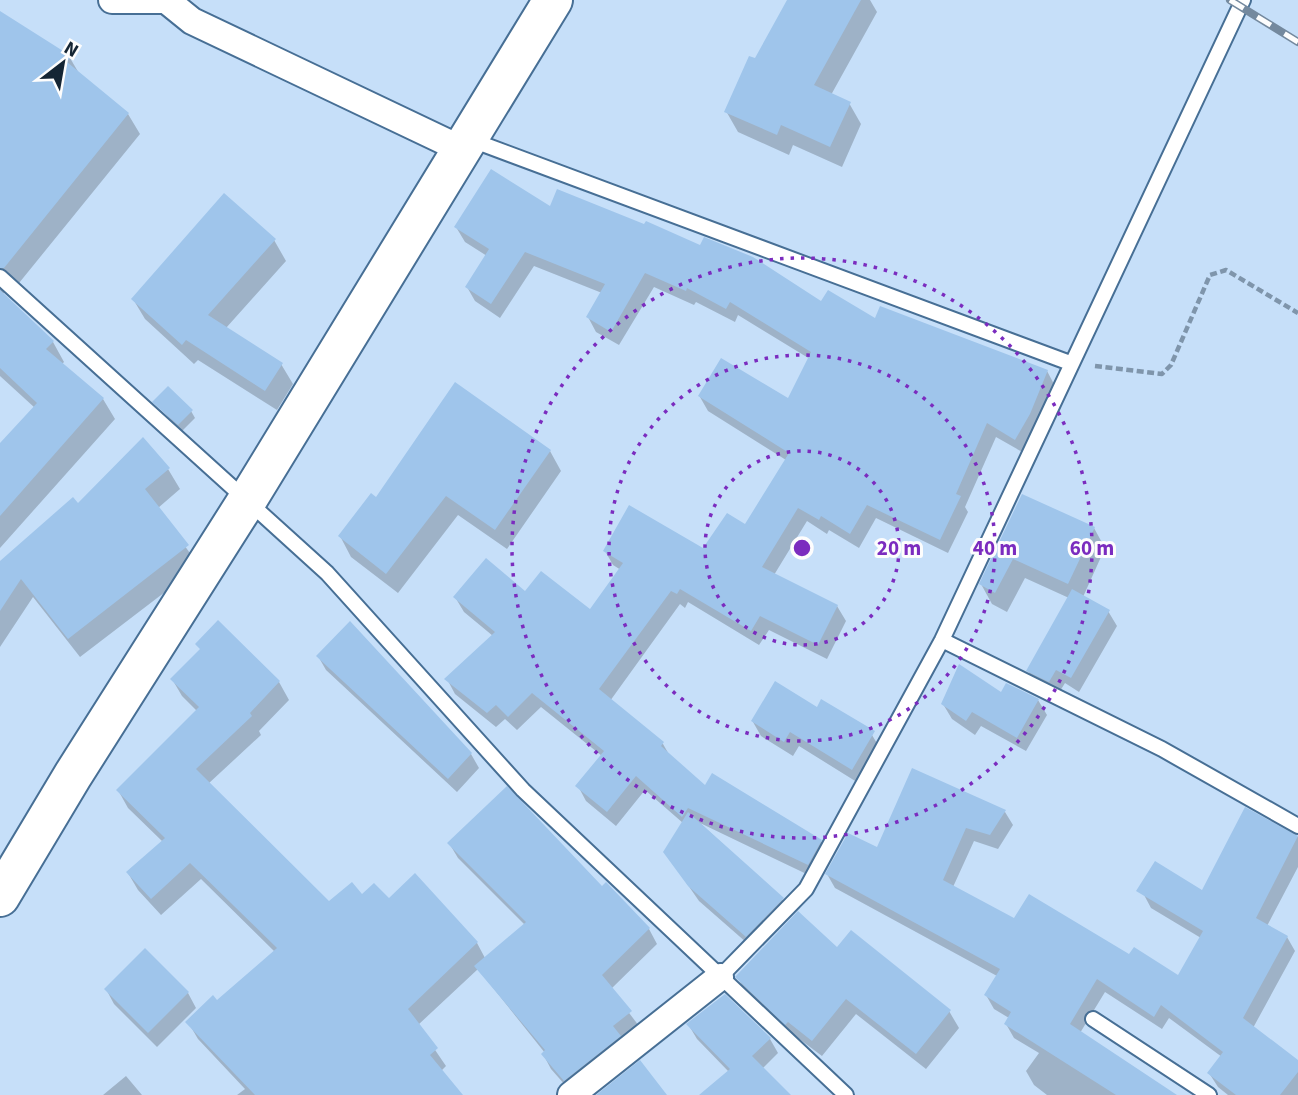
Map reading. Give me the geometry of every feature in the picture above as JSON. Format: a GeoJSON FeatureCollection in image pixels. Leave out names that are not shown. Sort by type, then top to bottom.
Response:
{"type":"FeatureCollection","features":[{"type":"Feature","properties":{"kind":"street"},"geometry":{"type":"LineString","coordinates":[[112,0],[166,0],[192,21],[464,144]]}},
{"type":"Feature","properties":{"kind":"street"},"geometry":{"type":"LineString","coordinates":[[0,897],[80,763],[248,499],[553,0]]}},
{"type":"Feature","properties":{"kind":"street"},"geometry":{"type":"LineString","coordinates":[[571,1095],[720,977]]}},
{"type":"Feature","properties":{"kind":"lane"},"geometry":{"type":"LineString","coordinates":[[720,977],[806,888],[942,640],[1070,362],[1152,199],[1243,0]]}},
{"type":"Feature","properties":{"kind":"lane"},"geometry":{"type":"LineString","coordinates":[[464,144],[1070,362]]}},
{"type":"Feature","properties":{"kind":"lane"},"geometry":{"type":"LineString","coordinates":[[0,277],[327,573],[523,790],[846,1095]]}},
{"type":"Feature","properties":{"kind":"lane"},"geometry":{"type":"LineString","coordinates":[[942,640],[1162,749],[1298,826]]}},
{"type":"Feature","properties":{"kind":"lane"},"geometry":{"type":"LineString","coordinates":[[1093,1019],[1209,1095]]}},
{"type":"Feature","properties":{"kind":"path"},"geometry":{"type":"LineString","coordinates":[[1070,362],[1162,374],[1171,365],[1210,275],[1226,270],[1298,313]]}},
{"type":"Feature","properties":{"kind":"building"},"geometry":{"type":"Polygon","coordinates":[[[787,0],[861,0],[814,85],[851,102],[830,147],[781,125],[777,135],[724,112],[749,56],[755,58],[787,0]]]}},
{"type":"Feature","properties":{"kind":"building"},"geometry":{"type":"Polygon","coordinates":[[[0,11],[71,56],[67,62],[129,113],[4,268],[0,268],[0,11]]]}},
{"type":"Feature","properties":{"kind":"building"},"geometry":{"type":"Polygon","coordinates":[[[491,169],[550,206],[557,189],[644,224],[646,221],[700,245],[704,237],[753,257],[821,301],[828,290],[875,318],[880,306],[1048,370],[1030,414],[1015,440],[987,423],[956,494],[961,496],[940,540],[867,505],[850,534],[821,516],[819,520],[798,508],[762,567],[838,605],[818,645],[760,616],[751,631],[680,589],[677,594],[671,591],[599,689],[664,742],[661,746],[705,785],[712,773],[822,840],[808,865],[688,808],[682,817],[636,776],[607,812],[575,786],[604,751],[532,693],[508,717],[496,705],[487,713],[444,679],[495,632],[453,597],[486,558],[525,591],[541,571],[590,609],[623,563],[603,551],[629,505],[703,548],[727,513],[745,524],[789,453],[698,396],[721,358],[788,398],[811,352],[730,302],[726,309],[687,288],[686,291],[645,273],[611,332],[586,317],[605,284],[525,252],[491,304],[465,287],[489,249],[454,227],[491,169]]]}},
{"type":"Feature","properties":{"kind":"building"},"geometry":{"type":"Polygon","coordinates":[[[224,193],[276,239],[208,315],[283,363],[265,391],[186,340],[182,345],[131,299],[224,193]]]}},
{"type":"Feature","properties":{"kind":"building"},"geometry":{"type":"Polygon","coordinates":[[[0,290],[54,341],[46,349],[104,398],[0,516],[0,443],[37,403],[0,368],[0,290]]]}},
{"type":"Feature","properties":{"kind":"building"},"geometry":{"type":"Polygon","coordinates":[[[455,382],[551,450],[495,530],[446,496],[386,574],[338,536],[371,493],[376,497],[455,382]]]}},
{"type":"Feature","properties":{"kind":"building"},"geometry":{"type":"Polygon","coordinates":[[[168,386],[193,410],[178,425],[152,402],[168,386]]]}},
{"type":"Feature","properties":{"kind":"building"},"geometry":{"type":"Polygon","coordinates":[[[143,437],[170,468],[145,489],[189,545],[68,639],[21,579],[0,611],[0,561],[73,497],[78,503],[143,437]]]}},
{"type":"Feature","properties":{"kind":"building"},"geometry":{"type":"Polygon","coordinates":[[[1022,494],[1095,527],[1068,584],[1013,559],[995,593],[979,584],[1022,494]]]}},
{"type":"Feature","properties":{"kind":"building"},"geometry":{"type":"Polygon","coordinates":[[[1072,589],[1110,610],[1071,678],[1056,670],[1049,682],[1026,671],[1072,589]]]}},
{"type":"Feature","properties":{"kind":"building"},"geometry":{"type":"Polygon","coordinates":[[[218,620],[280,681],[250,713],[252,716],[196,769],[329,901],[352,882],[362,894],[374,883],[389,898],[415,873],[478,942],[408,1009],[438,1048],[430,1055],[463,1095],[255,1095],[185,1022],[213,995],[217,1000],[277,948],[190,863],[151,899],[126,872],[165,838],[116,790],[199,707],[170,679],[200,649],[195,644],[218,620]]]}},
{"type":"Feature","properties":{"kind":"building"},"geometry":{"type":"Polygon","coordinates":[[[350,621],[472,753],[448,779],[316,656],[350,621]]]}},
{"type":"Feature","properties":{"kind":"building"},"geometry":{"type":"Polygon","coordinates":[[[959,664],[1001,692],[1006,683],[1039,699],[1017,738],[972,712],[966,721],[941,704],[959,664]]]}},
{"type":"Feature","properties":{"kind":"building"},"geometry":{"type":"Polygon","coordinates":[[[775,681],[817,707],[821,699],[875,731],[852,770],[790,732],[784,742],[751,721],[775,681]]]}},
{"type":"Feature","properties":{"kind":"building"},"geometry":{"type":"Polygon","coordinates":[[[912,768],[1006,810],[990,835],[966,828],[943,880],[1014,918],[1029,894],[1129,954],[1134,947],[1178,975],[1203,931],[1136,891],[1155,861],[1202,890],[1245,807],[1298,836],[1256,918],[1288,936],[1243,1018],[1298,1060],[1298,1072],[1280,1095],[1236,1095],[1207,1073],[1223,1052],[1161,1005],[1154,1017],[1097,979],[1070,1024],[1177,1095],[1116,1095],[1004,1024],[1011,1012],[984,995],[1000,969],[825,874],[848,833],[877,847],[912,768]]]}},
{"type":"Feature","properties":{"kind":"building"},"geometry":{"type":"Polygon","coordinates":[[[507,786],[602,886],[606,882],[650,928],[602,975],[632,1011],[613,1026],[621,1036],[564,1081],[541,1054],[545,1050],[474,966],[526,922],[447,843],[507,786]]]}},
{"type":"Feature","properties":{"kind":"building"},"geometry":{"type":"Polygon","coordinates":[[[688,812],[784,898],[746,937],[688,886],[663,852],[688,812]]]}},
{"type":"Feature","properties":{"kind":"building"},"geometry":{"type":"Polygon","coordinates":[[[798,911],[837,947],[851,930],[951,1010],[916,1054],[846,999],[812,1041],[788,1022],[785,1025],[735,977],[798,911]]]}},
{"type":"Feature","properties":{"kind":"building"},"geometry":{"type":"Polygon","coordinates":[[[145,948],[189,992],[148,1033],[104,989],[145,948]]]}},
{"type":"Feature","properties":{"kind":"building"},"geometry":{"type":"Polygon","coordinates":[[[725,994],[771,1038],[752,1056],[791,1095],[699,1095],[730,1069],[686,1024],[725,994]]]}},
{"type":"Feature","properties":{"kind":"building"},"geometry":{"type":"Polygon","coordinates":[[[640,1060],[667,1095],[596,1095],[640,1060]]]}},
{"type":"Feature","properties":{"kind":"railway"},"geometry":{"type":"LineString","coordinates":[[1230,0],[1298,42]]}}]}
